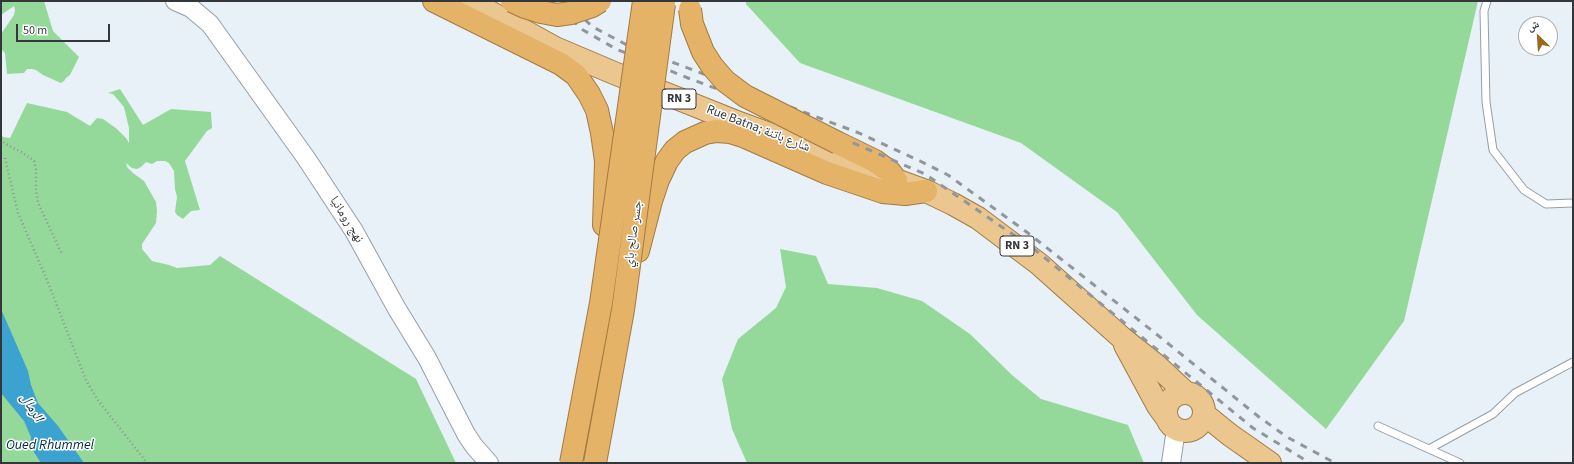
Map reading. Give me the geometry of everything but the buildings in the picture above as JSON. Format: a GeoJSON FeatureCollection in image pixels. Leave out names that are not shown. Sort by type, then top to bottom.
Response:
{"type":"FeatureCollection","features":[{"type":"Feature","properties":{"kind":"highway"},"geometry":{"type":"LineString","coordinates":[[434,1],[561,64],[576,75],[589,94],[596,110],[600,125],[606,161],[601,303]]}},
{"type":"Feature","properties":{"kind":"highway"},"geometry":{"type":"LineString","coordinates":[[512,1],[541,12],[557,15],[571,13],[592,6],[600,1]]}},
{"type":"Feature","properties":{"kind":"highway"},"geometry":{"type":"LineString","coordinates":[[571,463],[657,2]]}},
{"type":"Feature","properties":{"kind":"highway","name":"جسر صالح باي"},"geometry":{"type":"LineString","coordinates":[[595,463],[623,310],[647,142],[657,2]]}},
{"type":"Feature","properties":{"kind":"highway"},"geometry":{"type":"LineString","coordinates":[[689,5],[692,24],[703,52],[712,66],[726,81],[745,96],[875,161],[890,172],[896,180]]}},
{"type":"Feature","properties":{"kind":"highway"},"geometry":{"type":"LineString","coordinates":[[623,310],[651,201],[658,180],[667,161],[675,150],[685,142],[705,133],[716,131],[730,132],[759,142],[827,172],[883,192],[895,194],[926,191]]}},
{"type":"Feature","properties":{"kind":"main road","name":"Rue Batna; شارع باتنة"},"geometry":{"type":"LineString","coordinates":[[470,1],[555,48],[614,73],[734,121],[896,180]]}},
{"type":"Feature","properties":{"kind":"main road","name":"RN 3"},"geometry":{"type":"LineString","coordinates":[[896,180],[926,191],[978,218],[1009,240],[1044,268],[1185,392]]}},
{"type":"Feature","properties":{"kind":"main road","name":"RN 3"},"geometry":{"type":"LineString","coordinates":[[1122,338],[1158,406],[1171,423]]}},
{"type":"Feature","properties":{"kind":"main road"},"geometry":{"type":"LineString","coordinates":[[1185,392],[1199,399],[1204,409],[1204,414],[1200,424],[1192,430],[1186,431],[1171,423],[1166,412],[1169,400],[1179,393],[1185,392]]}},
{"type":"Feature","properties":{"kind":"main road"},"geometry":{"type":"LineString","coordinates":[[1204,414],[1230,435],[1270,463]]}},
{"type":"Feature","properties":{"kind":"street","name":"نهج رومانيا"},"geometry":{"type":"LineString","coordinates":[[175,1],[191,8],[210,24],[352,226],[397,309],[428,358],[466,434],[478,452],[489,463]]}},
{"type":"Feature","properties":{"kind":"street"},"geometry":{"type":"LineString","coordinates":[[1171,423],[1171,463]]}},
{"type":"Feature","properties":{"kind":"lane"},"geometry":{"type":"LineString","coordinates":[[1487,1],[1484,11],[1486,102],[1493,150],[1524,190],[1546,204],[1573,203]]}},
{"type":"Feature","properties":{"kind":"lane"},"geometry":{"type":"LineString","coordinates":[[1429,449],[1493,414],[1515,393],[1573,362]]}},
{"type":"Feature","properties":{"kind":"lane"},"geometry":{"type":"LineString","coordinates":[[1378,426],[1460,463]]}},
{"type":"Feature","properties":{"kind":"path"},"geometry":{"type":"LineString","coordinates":[[1,139],[4,143],[23,153],[34,162],[36,170],[36,190],[38,203],[62,254]]}},
{"type":"Feature","properties":{"kind":"path"},"geometry":{"type":"LineString","coordinates":[[5,158],[18,212],[47,280],[86,380],[98,399],[147,463]]}},
{"type":"Feature","properties":{"kind":"green space"},"geometry":{"type":"Polygon","coordinates":[[[1,1],[44,1],[53,31],[79,57],[70,75],[64,81],[61,83],[32,69],[27,69],[24,73],[7,74],[5,53],[1,49],[1,34],[14,15],[15,10],[14,6],[1,15],[1,1]]]}},
{"type":"Feature","properties":{"kind":"green space"},"geometry":{"type":"Polygon","coordinates":[[[746,1],[1478,1],[1404,321],[1326,429],[1197,315],[1117,212],[1021,143],[800,63],[746,4],[746,1]]]}},
{"type":"Feature","properties":{"kind":"green space"},"geometry":{"type":"Polygon","coordinates":[[[120,89],[143,125],[171,109],[211,112],[212,128],[207,131],[185,161],[200,210],[191,211],[183,219],[175,212],[177,197],[174,171],[169,163],[165,161],[157,161],[152,164],[146,162],[137,169],[132,168],[126,163],[127,167],[133,173],[144,181],[156,202],[156,223],[142,244],[142,249],[152,261],[177,268],[210,265],[220,256],[416,379],[456,463],[1,463],[1,134],[3,137],[10,138],[27,103],[67,112],[90,126],[97,118],[103,119],[117,129],[129,143],[129,128],[124,107],[113,94],[108,93],[120,89]]]}},
{"type":"Feature","properties":{"kind":"green space"},"geometry":{"type":"Polygon","coordinates":[[[780,249],[816,256],[828,284],[877,288],[922,301],[970,334],[1012,375],[1041,399],[1128,425],[1144,463],[747,463],[732,429],[722,379],[738,339],[776,308],[786,287],[780,249]]]}},
{"type":"Feature","properties":{"kind":"water","name":"Oued Rhummel"},"geometry":{"type":"Polygon","coordinates":[[[1,309],[28,371],[31,385],[38,403],[58,426],[84,463],[41,463],[30,446],[31,437],[24,421],[1,393],[1,309]]]}},
{"type":"Feature","properties":{"kind":"railway"},"geometry":{"type":"LineString","coordinates":[[551,1],[583,30],[616,49],[802,121],[925,174],[1034,249],[1253,428],[1310,463]]}},
{"type":"Feature","properties":{"kind":"railway"},"geometry":{"type":"LineString","coordinates":[[564,1],[593,27],[627,45],[859,133],[948,175],[1028,233],[1259,417],[1287,437],[1335,463]]}},
{"type":"Feature","properties":{"kind":"water label","name":"الرمال"},"geometry":{"type":"Point","coordinates":[31,408]}}]}
